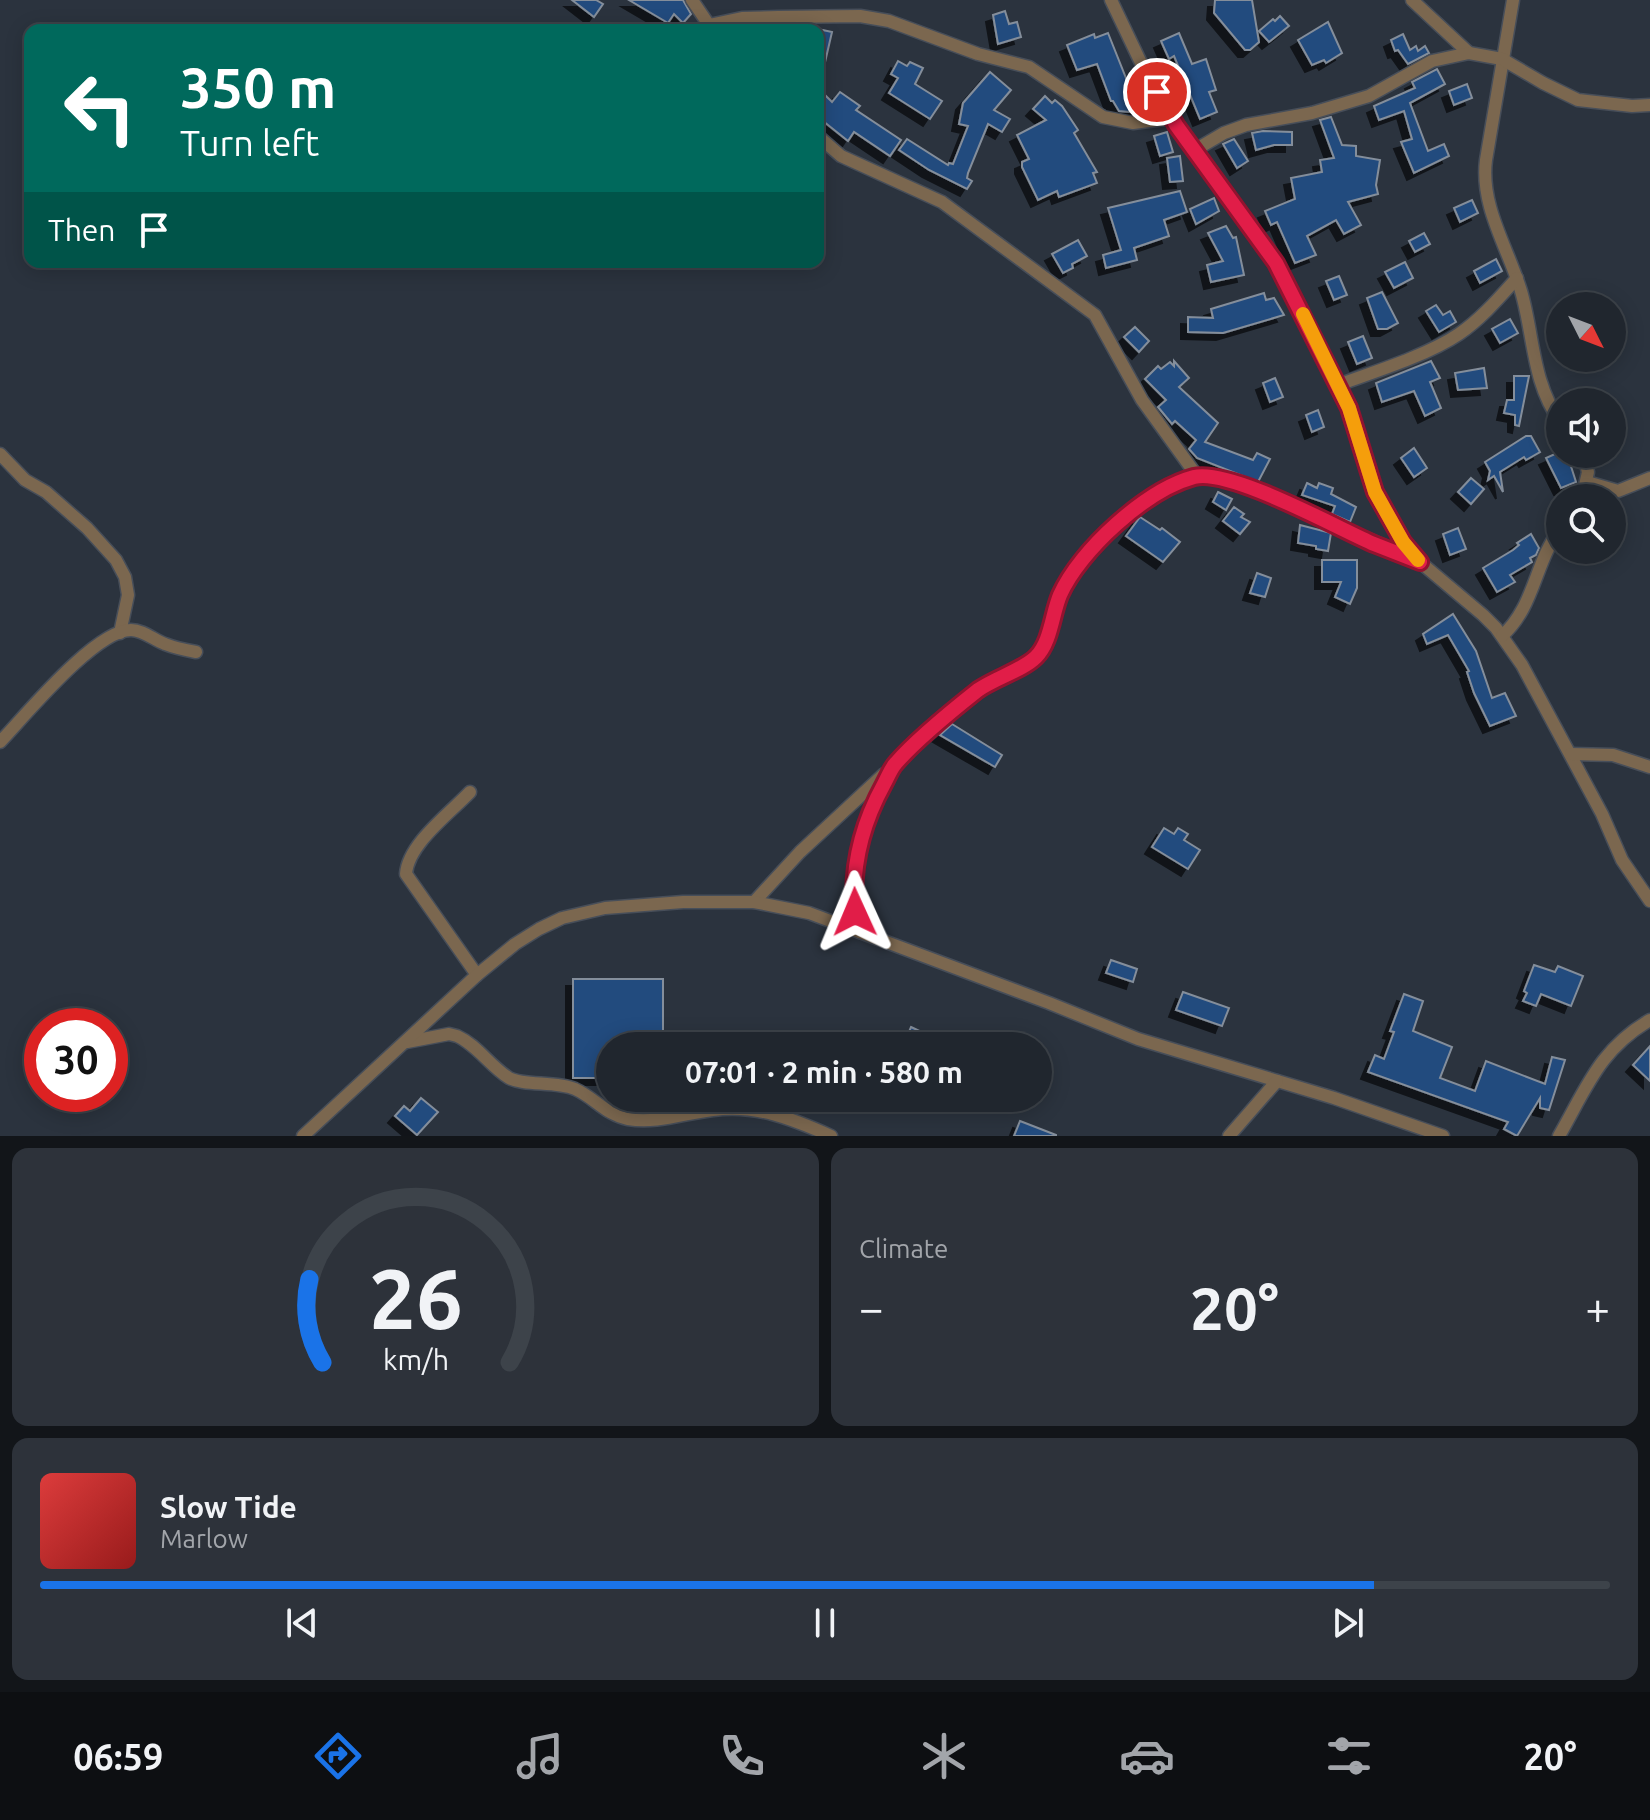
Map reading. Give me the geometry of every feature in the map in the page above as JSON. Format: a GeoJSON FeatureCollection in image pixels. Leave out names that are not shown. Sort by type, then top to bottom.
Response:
{"type":"FeatureCollection","features":[{"type":"Feature","properties":{"kind":"street"},"geometry":{"type":"LineString","coordinates":[[692,0],[707,24]]}},
{"type":"Feature","properties":{"kind":"street"},"geometry":{"type":"LineString","coordinates":[[1111,0],[1172,118],[1276,263],[1338,385],[1358,430],[1375,492],[1403,542],[1420,562],[1483,615],[1502,636],[1539,693],[1602,814],[1622,860],[1650,901]]}},
{"type":"Feature","properties":{"kind":"street"},"geometry":{"type":"LineString","coordinates":[[1412,0],[1469,53]]}},
{"type":"Feature","properties":{"kind":"street"},"geometry":{"type":"LineString","coordinates":[[1513,0],[1484,182],[1517,278],[1546,395]]}},
{"type":"Feature","properties":{"kind":"street"},"geometry":{"type":"LineString","coordinates":[[723,24],[742,18],[875,18],[978,54],[1029,67],[1103,117],[1133,123],[1172,118]]}},
{"type":"Feature","properties":{"kind":"street"},"geometry":{"type":"LineString","coordinates":[[1195,150],[1224,133],[1246,125],[1312,113],[1369,96],[1432,61],[1469,53],[1502,59],[1578,100],[1650,105]]}},
{"type":"Feature","properties":{"kind":"street"},"geometry":{"type":"LineString","coordinates":[[824,141],[841,156],[931,196],[954,210],[1095,315],[1142,400],[1197,476]]}},
{"type":"Feature","properties":{"kind":"street"},"geometry":{"type":"LineString","coordinates":[[1338,385],[1441,345],[1480,317],[1517,278]]}},
{"type":"Feature","properties":{"kind":"street"},"geometry":{"type":"LineString","coordinates":[[0,454],[25,480],[46,492],[87,528],[116,560],[125,577],[128,595],[120,633]]}},
{"type":"Feature","properties":{"kind":"street"},"geometry":{"type":"LineString","coordinates":[[1586,468],[1587,482],[1618,491],[1650,478]]}},
{"type":"Feature","properties":{"kind":"street"},"geometry":{"type":"LineString","coordinates":[[754,902],[800,852],[980,689],[1035,658],[1046,639],[1064,586],[1083,558],[1103,538],[1175,484],[1197,476],[1220,479],[1256,491],[1420,562]]}},
{"type":"Feature","properties":{"kind":"street"},"geometry":{"type":"LineString","coordinates":[[1502,636],[1522,615],[1546,555]]}},
{"type":"Feature","properties":{"kind":"street"},"geometry":{"type":"LineString","coordinates":[[0,742],[60,677],[85,655],[120,633],[136,630],[163,643],[196,652]]}},
{"type":"Feature","properties":{"kind":"street"},"geometry":{"type":"LineString","coordinates":[[1571,754],[1613,755],[1650,767]]}},
{"type":"Feature","properties":{"kind":"street"},"geometry":{"type":"LineString","coordinates":[[860,932],[853,891],[857,852],[878,795],[895,764]]}},
{"type":"Feature","properties":{"kind":"street"},"geometry":{"type":"LineString","coordinates":[[470,792],[410,855],[406,874],[477,975]]}},
{"type":"Feature","properties":{"kind":"street"},"geometry":{"type":"LineString","coordinates":[[303,1136],[477,975],[539,929],[582,912],[658,903],[754,902],[809,913],[1138,1039],[1334,1098],[1443,1136]]}},
{"type":"Feature","properties":{"kind":"street"},"geometry":{"type":"LineString","coordinates":[[1559,1136],[1610,1050],[1650,1020]]}},
{"type":"Feature","properties":{"kind":"street"},"geometry":{"type":"LineString","coordinates":[[407,1042],[449,1034],[457,1036],[512,1079],[543,1081],[576,1090],[609,1113],[629,1119],[669,1118],[732,1108],[757,1110],[780,1115],[831,1136]]}},
{"type":"Feature","properties":{"kind":"street"},"geometry":{"type":"LineString","coordinates":[[1229,1136],[1277,1081]]}},
{"type":"Feature","properties":{"kind":"building"},"geometry":{"type":"Polygon","coordinates":[[[572,0],[596,0],[603,4],[594,17],[572,0]]]}},
{"type":"Feature","properties":{"kind":"building"},"geometry":{"type":"Polygon","coordinates":[[[629,0],[683,0],[691,14],[683,23],[674,14],[668,23],[629,0]]]}},
{"type":"Feature","properties":{"kind":"building"},"geometry":{"type":"Polygon","coordinates":[[[1215,0],[1252,0],[1259,42],[1250,50],[1245,50],[1214,13],[1215,0]]]}},
{"type":"Feature","properties":{"kind":"building"},"geometry":{"type":"Polygon","coordinates":[[[1005,11],[1009,24],[1017,22],[1021,37],[998,44],[993,15],[1005,11]]]}},
{"type":"Feature","properties":{"kind":"building"},"geometry":{"type":"Polygon","coordinates":[[[1280,16],[1289,26],[1269,42],[1259,31],[1280,16]]]}},
{"type":"Feature","properties":{"kind":"building"},"geometry":{"type":"Polygon","coordinates":[[[1328,22],[1342,53],[1326,63],[1324,60],[1312,65],[1298,40],[1328,22]]]}},
{"type":"Feature","properties":{"kind":"building"},"geometry":{"type":"Polygon","coordinates":[[[824,30],[832,32],[824,67],[824,30]]]}},
{"type":"Feature","properties":{"kind":"building"},"geometry":{"type":"Polygon","coordinates":[[[1108,33],[1134,98],[1140,95],[1147,110],[1141,113],[1119,111],[1111,101],[1097,64],[1077,70],[1067,45],[1094,34],[1095,38],[1108,33]]]}},
{"type":"Feature","properties":{"kind":"building"},"geometry":{"type":"Polygon","coordinates":[[[1179,33],[1192,64],[1206,59],[1216,90],[1209,92],[1217,112],[1200,119],[1174,56],[1169,59],[1161,41],[1179,33]]]}},
{"type":"Feature","properties":{"kind":"building"},"geometry":{"type":"Polygon","coordinates":[[[1403,34],[1410,50],[1416,46],[1418,51],[1425,46],[1429,53],[1408,64],[1398,50],[1395,51],[1391,40],[1403,34]]]}},
{"type":"Feature","properties":{"kind":"building"},"geometry":{"type":"Polygon","coordinates":[[[898,61],[923,68],[915,84],[942,101],[930,119],[889,93],[898,78],[891,74],[898,61]]]}},
{"type":"Feature","properties":{"kind":"building"},"geometry":{"type":"Polygon","coordinates":[[[1437,69],[1445,84],[1410,103],[1428,151],[1444,144],[1449,156],[1414,173],[1401,142],[1412,139],[1404,111],[1379,120],[1374,106],[1415,88],[1412,82],[1437,69]]]}},
{"type":"Feature","properties":{"kind":"building"},"geometry":{"type":"Polygon","coordinates":[[[990,72],[1011,90],[994,110],[1010,119],[1002,132],[988,124],[968,173],[967,178],[972,181],[967,189],[929,170],[899,150],[907,139],[948,165],[953,164],[968,126],[959,124],[963,103],[990,72]]]}},
{"type":"Feature","properties":{"kind":"building"},"geometry":{"type":"Polygon","coordinates":[[[1467,84],[1472,98],[1454,105],[1449,91],[1467,84]]]}},
{"type":"Feature","properties":{"kind":"building"},"geometry":{"type":"Polygon","coordinates":[[[840,92],[860,106],[856,110],[901,140],[890,156],[854,132],[848,141],[824,122],[824,94],[832,102],[840,92]]]}},
{"type":"Feature","properties":{"kind":"building"},"geometry":{"type":"Polygon","coordinates":[[[1045,96],[1052,103],[1055,100],[1062,106],[1078,130],[1074,133],[1097,172],[1093,173],[1097,183],[1059,197],[1057,191],[1038,200],[1022,167],[1022,162],[1029,159],[1017,135],[1046,120],[1033,109],[1045,96]]]}},
{"type":"Feature","properties":{"kind":"building"},"geometry":{"type":"Polygon","coordinates":[[[1331,117],[1342,145],[1356,146],[1356,156],[1380,160],[1376,185],[1378,194],[1348,202],[1361,225],[1344,234],[1336,220],[1307,236],[1316,255],[1295,263],[1277,222],[1271,225],[1265,211],[1295,199],[1291,178],[1322,172],[1320,160],[1334,158],[1320,120],[1331,117]]]}},
{"type":"Feature","properties":{"kind":"building"},"geometry":{"type":"Polygon","coordinates":[[[1167,132],[1173,152],[1160,156],[1154,136],[1167,132]]]}},
{"type":"Feature","properties":{"kind":"building"},"geometry":{"type":"Polygon","coordinates":[[[1292,132],[1292,145],[1274,145],[1256,150],[1252,133],[1292,132]]]}},
{"type":"Feature","properties":{"kind":"building"},"geometry":{"type":"Polygon","coordinates":[[[1234,139],[1248,161],[1237,168],[1223,144],[1234,139]]]}},
{"type":"Feature","properties":{"kind":"building"},"geometry":{"type":"Polygon","coordinates":[[[1180,156],[1183,181],[1170,182],[1167,158],[1180,156]]]}},
{"type":"Feature","properties":{"kind":"building"},"geometry":{"type":"Polygon","coordinates":[[[1180,191],[1187,212],[1164,220],[1169,236],[1134,248],[1137,260],[1106,268],[1103,255],[1121,250],[1108,208],[1180,191]]]}},
{"type":"Feature","properties":{"kind":"building"},"geometry":{"type":"Polygon","coordinates":[[[1214,198],[1219,211],[1196,224],[1190,209],[1214,198]]]}},
{"type":"Feature","properties":{"kind":"building"},"geometry":{"type":"Polygon","coordinates":[[[1472,200],[1478,213],[1460,222],[1454,208],[1472,200]]]}},
{"type":"Feature","properties":{"kind":"building"},"geometry":{"type":"Polygon","coordinates":[[[1226,226],[1233,238],[1236,237],[1244,275],[1211,282],[1207,265],[1223,261],[1208,233],[1226,226]]]}},
{"type":"Feature","properties":{"kind":"building"},"geometry":{"type":"Polygon","coordinates":[[[1424,233],[1430,244],[1415,252],[1409,241],[1424,233]]]}},
{"type":"Feature","properties":{"kind":"building"},"geometry":{"type":"Polygon","coordinates":[[[1078,240],[1087,256],[1063,273],[1052,254],[1078,240]]]}},
{"type":"Feature","properties":{"kind":"building"},"geometry":{"type":"Polygon","coordinates":[[[1496,259],[1502,271],[1480,283],[1474,271],[1496,259]]]}},
{"type":"Feature","properties":{"kind":"building"},"geometry":{"type":"Polygon","coordinates":[[[1405,262],[1413,278],[1394,288],[1385,272],[1405,262]]]}},
{"type":"Feature","properties":{"kind":"building"},"geometry":{"type":"Polygon","coordinates":[[[1339,276],[1347,295],[1334,300],[1326,281],[1339,276]]]}},
{"type":"Feature","properties":{"kind":"building"},"geometry":{"type":"Polygon","coordinates":[[[1382,292],[1398,323],[1387,329],[1378,329],[1367,298],[1382,292]]]}},
{"type":"Feature","properties":{"kind":"building"},"geometry":{"type":"Polygon","coordinates":[[[1264,293],[1266,300],[1274,298],[1284,315],[1223,333],[1188,332],[1188,317],[1213,318],[1211,309],[1264,293]]]}},
{"type":"Feature","properties":{"kind":"building"},"geometry":{"type":"Polygon","coordinates":[[[1436,305],[1443,315],[1450,311],[1456,322],[1439,332],[1426,311],[1436,305]]]}},
{"type":"Feature","properties":{"kind":"building"},"geometry":{"type":"Polygon","coordinates":[[[1510,319],[1518,333],[1500,343],[1492,329],[1510,319]]]}},
{"type":"Feature","properties":{"kind":"building"},"geometry":{"type":"Polygon","coordinates":[[[1135,327],[1149,341],[1139,352],[1124,337],[1135,327]]]}},
{"type":"Feature","properties":{"kind":"building"},"geometry":{"type":"Polygon","coordinates":[[[1363,336],[1372,358],[1357,364],[1348,342],[1363,336]]]}},
{"type":"Feature","properties":{"kind":"building"},"geometry":{"type":"Polygon","coordinates":[[[1174,361],[1189,378],[1179,387],[1218,423],[1205,442],[1253,460],[1257,453],[1270,459],[1258,482],[1197,458],[1189,449],[1196,440],[1175,421],[1172,424],[1158,407],[1166,400],[1145,379],[1158,366],[1161,369],[1170,362],[1174,366],[1174,361]]]}},
{"type":"Feature","properties":{"kind":"building"},"geometry":{"type":"Polygon","coordinates":[[[1431,361],[1440,378],[1430,382],[1441,408],[1425,416],[1414,391],[1382,402],[1376,383],[1431,361]]]}},
{"type":"Feature","properties":{"kind":"building"},"geometry":{"type":"Polygon","coordinates":[[[1484,368],[1487,388],[1458,390],[1455,373],[1484,368]]]}},
{"type":"Feature","properties":{"kind":"building"},"geometry":{"type":"Polygon","coordinates":[[[1514,376],[1529,376],[1519,426],[1515,425],[1515,415],[1504,413],[1507,400],[1514,400],[1514,376]]]}},
{"type":"Feature","properties":{"kind":"building"},"geometry":{"type":"Polygon","coordinates":[[[1275,378],[1283,397],[1270,402],[1263,383],[1275,378]]]}},
{"type":"Feature","properties":{"kind":"building"},"geometry":{"type":"Polygon","coordinates":[[[1318,410],[1324,427],[1312,432],[1306,415],[1318,410]]]}},
{"type":"Feature","properties":{"kind":"building"},"geometry":{"type":"Polygon","coordinates":[[[1526,436],[1531,436],[1540,452],[1526,460],[1524,457],[1500,472],[1503,492],[1494,476],[1488,480],[1490,471],[1485,462],[1526,436]]]}},
{"type":"Feature","properties":{"kind":"building"},"geometry":{"type":"Polygon","coordinates":[[[1414,448],[1427,468],[1414,477],[1401,458],[1414,448]]]}},
{"type":"Feature","properties":{"kind":"building"},"geometry":{"type":"Polygon","coordinates":[[[1551,468],[1572,468],[1576,482],[1559,484],[1551,468]]]}},
{"type":"Feature","properties":{"kind":"building"},"geometry":{"type":"Polygon","coordinates":[[[1471,478],[1484,489],[1471,504],[1458,492],[1471,478]]]}},
{"type":"Feature","properties":{"kind":"building"},"geometry":{"type":"Polygon","coordinates":[[[1307,483],[1317,488],[1319,483],[1333,488],[1331,494],[1356,507],[1350,522],[1332,514],[1335,506],[1302,495],[1307,483]]]}},
{"type":"Feature","properties":{"kind":"building"},"geometry":{"type":"Polygon","coordinates":[[[1218,492],[1232,499],[1226,510],[1213,502],[1218,492]]]}},
{"type":"Feature","properties":{"kind":"building"},"geometry":{"type":"Polygon","coordinates":[[[1234,507],[1244,514],[1241,517],[1250,522],[1240,534],[1223,521],[1234,507]]]}},
{"type":"Feature","properties":{"kind":"building"},"geometry":{"type":"Polygon","coordinates":[[[1140,517],[1180,542],[1163,562],[1126,536],[1140,517]]]}},
{"type":"Feature","properties":{"kind":"building"},"geometry":{"type":"Polygon","coordinates":[[[1300,525],[1331,533],[1328,551],[1298,543],[1300,525]]]}},
{"type":"Feature","properties":{"kind":"building"},"geometry":{"type":"Polygon","coordinates":[[[1458,528],[1466,549],[1450,555],[1443,534],[1458,528]]]}},
{"type":"Feature","properties":{"kind":"building"},"geometry":{"type":"Polygon","coordinates":[[[1531,534],[1539,548],[1536,555],[1530,558],[1532,562],[1510,575],[1515,582],[1497,592],[1483,568],[1513,550],[1519,545],[1517,543],[1531,534]]]}},
{"type":"Feature","properties":{"kind":"building"},"geometry":{"type":"Polygon","coordinates":[[[1322,560],[1357,560],[1357,588],[1350,604],[1335,597],[1341,582],[1322,582],[1322,560]]]}},
{"type":"Feature","properties":{"kind":"building"},"geometry":{"type":"Polygon","coordinates":[[[1257,573],[1271,578],[1265,597],[1250,593],[1257,573]]]}},
{"type":"Feature","properties":{"kind":"building"},"geometry":{"type":"Polygon","coordinates":[[[1453,614],[1476,651],[1492,698],[1505,693],[1516,716],[1490,726],[1474,693],[1469,671],[1448,635],[1427,644],[1423,634],[1453,614]]]}},
{"type":"Feature","properties":{"kind":"building"},"geometry":{"type":"Polygon","coordinates":[[[952,724],[1002,755],[995,767],[940,735],[952,724]]]}},
{"type":"Feature","properties":{"kind":"building"},"geometry":{"type":"Polygon","coordinates":[[[1164,828],[1174,834],[1178,828],[1188,834],[1184,840],[1200,850],[1188,869],[1152,847],[1164,828]]]}},
{"type":"Feature","properties":{"kind":"building"},"geometry":{"type":"Polygon","coordinates":[[[1111,960],[1137,969],[1133,982],[1106,973],[1111,960]]]}},
{"type":"Feature","properties":{"kind":"building"},"geometry":{"type":"Polygon","coordinates":[[[1534,965],[1555,972],[1558,966],[1583,976],[1571,1006],[1541,994],[1536,1006],[1523,1001],[1534,965]]]}},
{"type":"Feature","properties":{"kind":"building"},"geometry":{"type":"Polygon","coordinates":[[[573,979],[663,979],[663,1032],[596,1032],[596,1078],[573,1078],[573,979]]]}},
{"type":"Feature","properties":{"kind":"building"},"geometry":{"type":"Polygon","coordinates":[[[1183,992],[1229,1008],[1222,1026],[1176,1010],[1183,992]]]}},
{"type":"Feature","properties":{"kind":"building"},"geometry":{"type":"Polygon","coordinates":[[[1404,994],[1423,1001],[1413,1031],[1452,1047],[1440,1078],[1475,1091],[1486,1061],[1545,1084],[1552,1057],[1565,1060],[1549,1110],[1540,1108],[1540,1098],[1517,1136],[1504,1129],[1508,1122],[1368,1072],[1375,1055],[1384,1059],[1394,1032],[1390,1031],[1404,994]]]}},
{"type":"Feature","properties":{"kind":"building"},"geometry":{"type":"Polygon","coordinates":[[[1650,1046],[1650,1081],[1633,1065],[1650,1046]]]}},
{"type":"Feature","properties":{"kind":"building"},"geometry":{"type":"Polygon","coordinates":[[[421,1098],[438,1112],[417,1135],[395,1116],[404,1106],[410,1111],[421,1098]]]}},
{"type":"Feature","properties":{"kind":"building"},"geometry":{"type":"Polygon","coordinates":[[[1020,1121],[1056,1135],[1056,1136],[1014,1136],[1020,1121]]]}},
{"type":"Feature","properties":{"kind":"slow traffic"},"geometry":{"type":"LineString","coordinates":[[1303,314],[1349,408],[1375,492],[1403,542],[1418,560]]}},
{"type":"Feature","properties":{"kind":"route"},"geometry":{"type":"LineString","coordinates":[[855,912],[853,891],[857,852],[878,795],[895,764],[980,689],[1035,658],[1041,651],[1058,599],[1072,572],[1103,538],[1157,495],[1197,476],[1220,479],[1256,491],[1420,562],[1403,542],[1375,492],[1349,408],[1276,263],[1176,125],[1157,92]]}}]}
